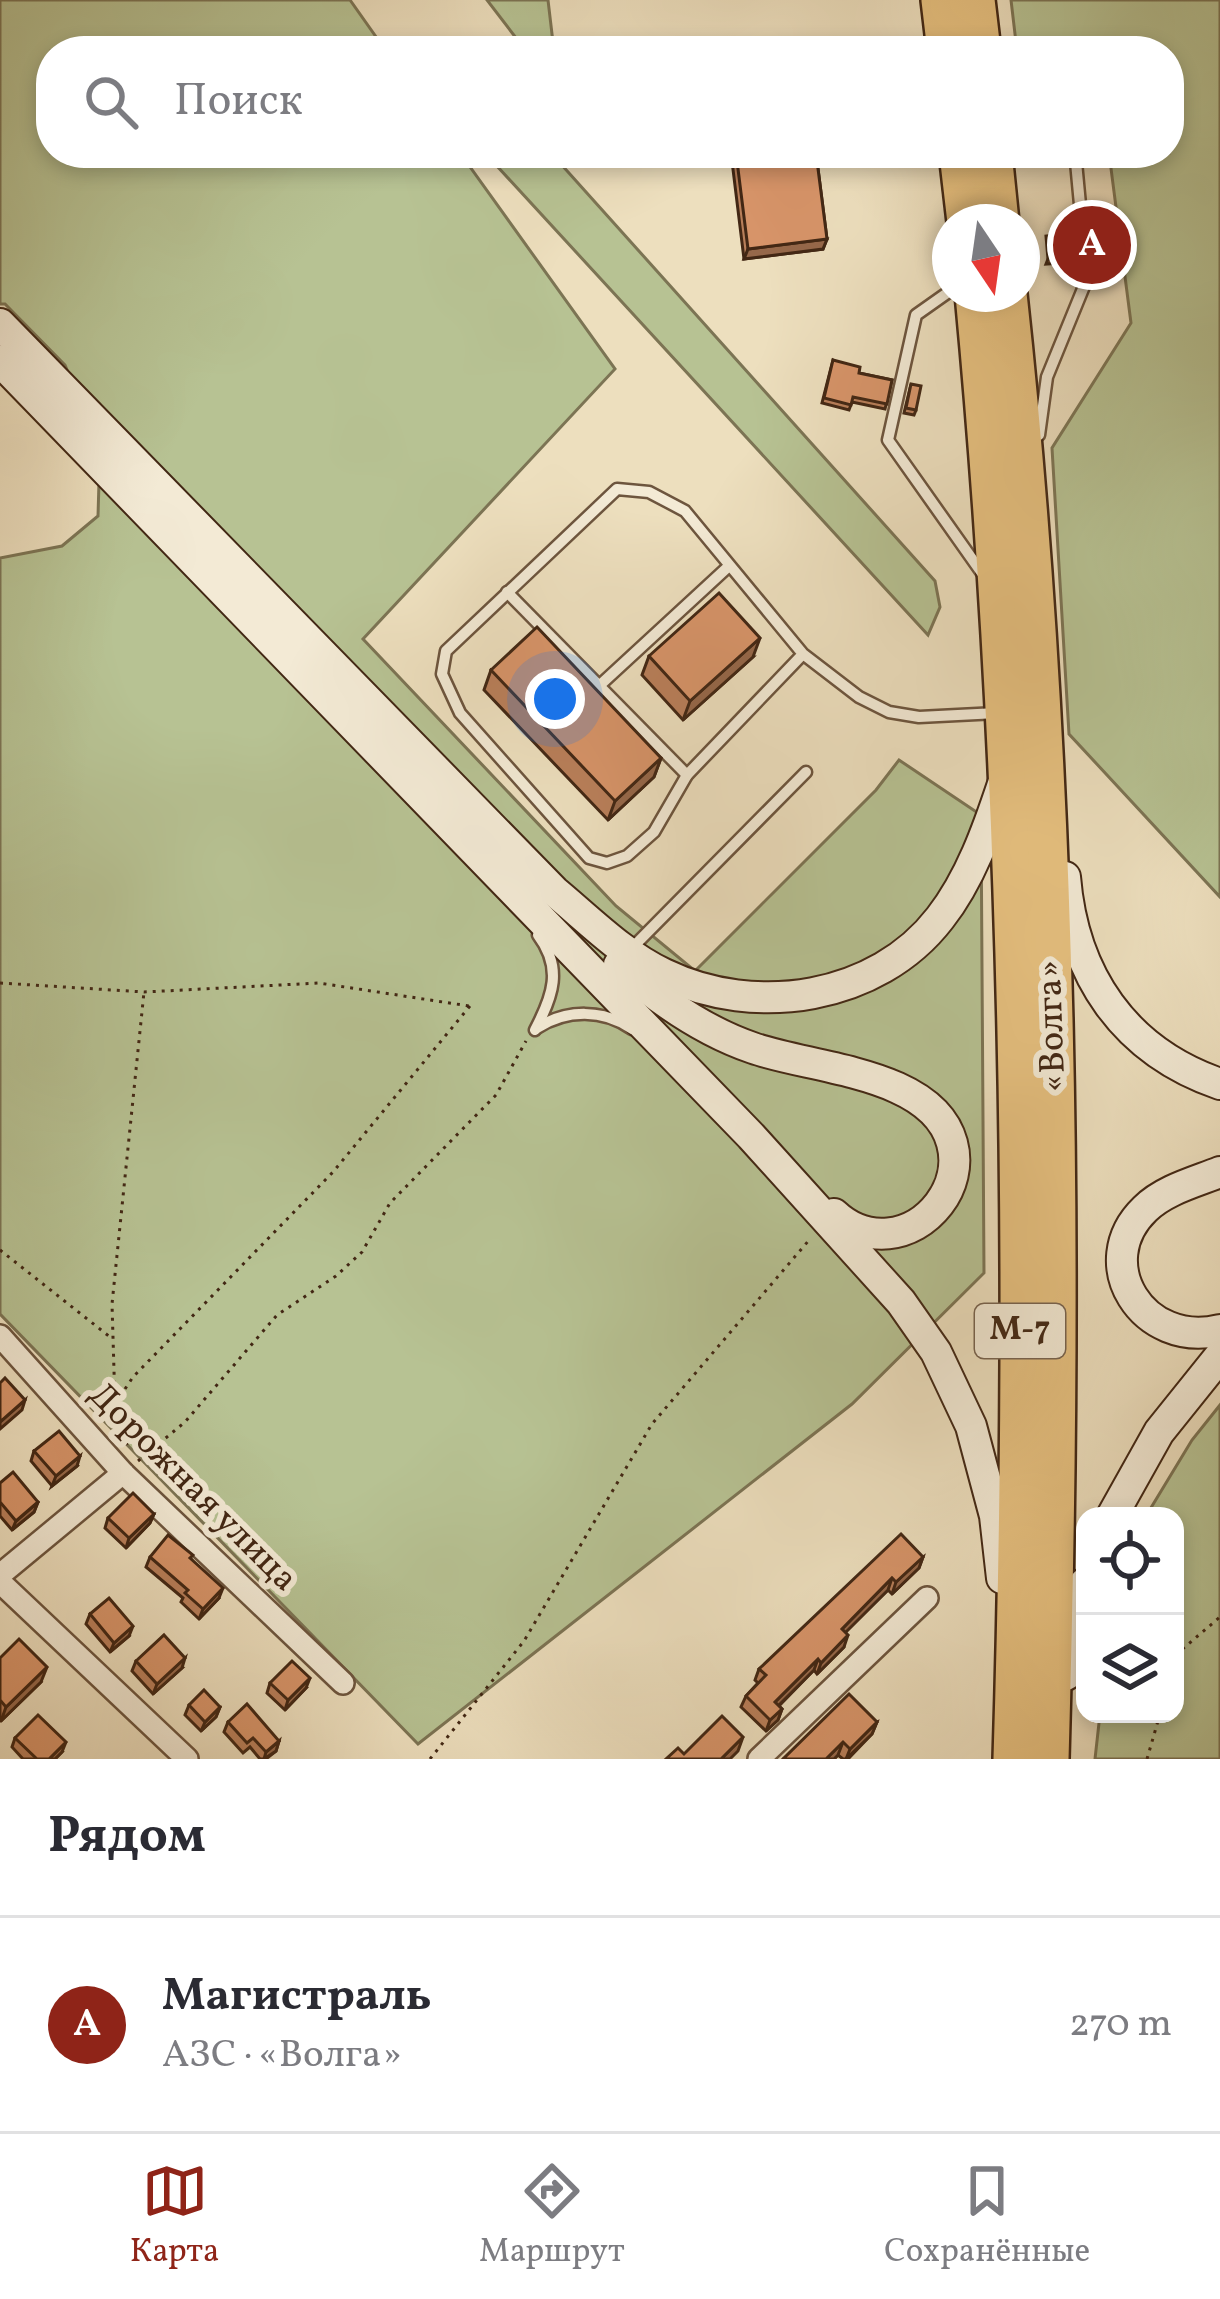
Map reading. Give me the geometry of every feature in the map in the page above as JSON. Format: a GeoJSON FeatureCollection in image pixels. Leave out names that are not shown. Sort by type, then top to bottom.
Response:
{"type":"FeatureCollection","features":[{"type":"Feature","properties":{"kind":"highway"},"geometry":{"type":"LineString","coordinates":[[941,0],[945,36]]}},
{"type":"Feature","properties":{"kind":"highway"},"geometry":{"type":"LineString","coordinates":[[975,0],[979,36]]}},
{"type":"Feature","properties":{"kind":"highway"},"geometry":{"type":"LineString","coordinates":[[961,168],[966,204]]}},
{"type":"Feature","properties":{"kind":"highway"},"geometry":{"type":"LineString","coordinates":[[994,168],[997,204]]}},
{"type":"Feature","properties":{"kind":"highway","name":"«Волга»"},"geometry":{"type":"LineString","coordinates":[[976,312],[1006,712],[1027,763],[1056,1072],[1049,1759]]}},
{"type":"Feature","properties":{"kind":"highway","name":"«Волга»"},"geometry":{"type":"LineString","coordinates":[[1009,312],[1038,636],[1027,763],[1009,1759]]}},
{"type":"Feature","properties":{"kind":"street"},"geometry":{"type":"LineString","coordinates":[[0,324],[554,891],[629,952],[685,984],[764,998],[843,986],[872,974],[920,941],[956,895],[993,814],[1027,763]]}},
{"type":"Feature","properties":{"kind":"street"},"geometry":{"type":"LineString","coordinates":[[0,361],[751,1136],[918,1326],[952,1381],[971,1426],[995,1516],[1002,1568],[999,1696],[1009,1759]]}},
{"type":"Feature","properties":{"kind":"street"},"geometry":{"type":"LineString","coordinates":[[1027,763],[1062,836],[1069,915],[1091,977],[1139,1037],[1188,1070],[1220,1084]]}},
{"type":"Feature","properties":{"kind":"street"},"geometry":{"type":"LineString","coordinates":[[554,891],[592,941],[645,988],[685,1015],[753,1049],[901,1088],[925,1100],[950,1135],[954,1171],[936,1208],[918,1224],[898,1232],[859,1232],[838,1219],[751,1136]]}},
{"type":"Feature","properties":{"kind":"street"},"geometry":{"type":"LineString","coordinates":[[1220,1172],[1157,1199],[1142,1211],[1126,1241],[1124,1262],[1130,1291],[1149,1318],[1184,1334],[1220,1330]]}},
{"type":"Feature","properties":{"kind":"street","name":"Дорожная улица"},"geometry":{"type":"LineString","coordinates":[[0,1336],[343,1683]]}},
{"type":"Feature","properties":{"kind":"street"},"geometry":{"type":"LineString","coordinates":[[1117,1507],[1159,1432],[1220,1356]]}},
{"type":"Feature","properties":{"kind":"street"},"geometry":{"type":"LineString","coordinates":[[128,1468],[0,1578],[188,1759]]}},
{"type":"Feature","properties":{"kind":"street"},"geometry":{"type":"LineString","coordinates":[[759,1759],[927,1598]]}},
{"type":"Feature","properties":{"kind":"street"},"geometry":{"type":"LineString","coordinates":[[1063,1759],[1077,1615]]}},
{"type":"Feature","properties":{"kind":"lane"},"geometry":{"type":"LineString","coordinates":[[1040,452],[1047,377],[1087,279],[1077,168]]}},
{"type":"Feature","properties":{"kind":"lane"},"geometry":{"type":"LineString","coordinates":[[932,304],[916,315],[888,440],[999,596]]}},
{"type":"Feature","properties":{"kind":"lane"},"geometry":{"type":"LineString","coordinates":[[803,655],[687,775],[653,832],[627,856],[608,863],[589,858],[460,712],[442,674],[446,651],[617,488],[649,492],[685,511],[803,655],[828,676],[889,712],[919,717],[1006,712]]}},
{"type":"Feature","properties":{"kind":"lane"},"geometry":{"type":"LineString","coordinates":[[1038,636],[1043,541]]}},
{"type":"Feature","properties":{"kind":"lane"},"geometry":{"type":"LineString","coordinates":[[600,686],[729,566]]}},
{"type":"Feature","properties":{"kind":"lane"},"geometry":{"type":"LineString","coordinates":[[507,592],[687,775]]}},
{"type":"Feature","properties":{"kind":"lane"},"geometry":{"type":"LineString","coordinates":[[629,952],[806,772]]}},
{"type":"Feature","properties":{"kind":"lane"},"geometry":{"type":"LineString","coordinates":[[479,855],[546,945],[552,960],[554,991],[535,1030]]}},
{"type":"Feature","properties":{"kind":"lane"},"geometry":{"type":"LineString","coordinates":[[535,1030],[567,1015],[605,1016],[624,1024],[688,1071]]}},
{"type":"Feature","properties":{"kind":"path"},"geometry":{"type":"LineString","coordinates":[[0,983],[144,992],[319,983],[470,1006],[333,1172],[133,1377],[116,1405]]}},
{"type":"Feature","properties":{"kind":"path"},"geometry":{"type":"LineString","coordinates":[[144,992],[111,1339],[116,1405],[128,1468],[185,1422],[277,1315],[336,1276],[362,1252],[390,1203],[496,1095],[519,1049],[535,1030]]}},
{"type":"Feature","properties":{"kind":"path"},"geometry":{"type":"LineString","coordinates":[[430,1759],[524,1642],[652,1424],[827,1220]]}},
{"type":"Feature","properties":{"kind":"path"},"geometry":{"type":"LineString","coordinates":[[0,1250],[111,1339]]}},
{"type":"Feature","properties":{"kind":"path"},"geometry":{"type":"LineString","coordinates":[[1184,1648],[1220,1617]]}},
{"type":"Feature","properties":{"kind":"path"},"geometry":{"type":"LineString","coordinates":[[1147,1759],[1157,1723]]}},
{"type":"Feature","properties":{"kind":"green space"},"geometry":{"type":"Polygon","coordinates":[[[0,0],[350,0],[375,36],[36,36],[36,168],[471,168],[615,369],[363,639],[616,906],[695,971],[876,790],[899,760],[981,815],[984,1273],[852,1404],[418,1744],[0,1314],[0,558],[62,546],[98,516],[100,448],[65,365],[0,304],[0,0]]]}},
{"type":"Feature","properties":{"kind":"green space"},"geometry":{"type":"Polygon","coordinates":[[[487,0],[548,0],[552,36],[515,36],[487,0]]]}},
{"type":"Feature","properties":{"kind":"green space"},"geometry":{"type":"Polygon","coordinates":[[[1011,0],[1220,0],[1220,897],[1069,734],[1052,448],[1131,323],[1111,168],[1184,168],[1184,36],[1015,36],[1011,0]]]}},
{"type":"Feature","properties":{"kind":"green space"},"geometry":{"type":"Polygon","coordinates":[[[499,168],[564,168],[935,581],[940,607],[928,635],[499,168]]]}},
{"type":"Feature","properties":{"kind":"green space"},"geometry":{"type":"Polygon","coordinates":[[[1220,1405],[1220,1759],[1095,1759],[1099,1723],[1184,1723],[1184,1507],[1151,1507],[1192,1440],[1220,1405]]]}},
{"type":"Feature","properties":{"kind":"building"},"geometry":{"type":"Polygon","coordinates":[[[738,168],[818,168],[827,239],[748,249],[738,168]]]}},
{"type":"Feature","properties":{"kind":"building"},"geometry":{"type":"Polygon","coordinates":[[[1101,216],[1102,228],[1128,225],[1131,253],[1105,255],[1107,269],[1098,270],[1093,217],[1101,216]]]}},
{"type":"Feature","properties":{"kind":"building"},"geometry":{"type":"Polygon","coordinates":[[[1075,233],[1077,257],[1048,259],[1046,236],[1075,233]]]}},
{"type":"Feature","properties":{"kind":"building"},"geometry":{"type":"Polygon","coordinates":[[[833,360],[860,367],[859,373],[892,380],[887,404],[853,397],[851,405],[824,398],[833,360]]]}},
{"type":"Feature","properties":{"kind":"building"},"geometry":{"type":"Polygon","coordinates":[[[911,384],[921,386],[916,410],[906,408],[911,384]]]}},
{"type":"Feature","properties":{"kind":"building"},"geometry":{"type":"Polygon","coordinates":[[[719,593],[760,638],[690,701],[649,656],[719,593]]]}},
{"type":"Feature","properties":{"kind":"building"},"geometry":{"type":"Polygon","coordinates":[[[537,627],[661,758],[615,801],[491,670],[537,627]]]}},
{"type":"Feature","properties":{"kind":"building"},"geometry":{"type":"Polygon","coordinates":[[[5,1378],[25,1400],[0,1422],[0,1383],[5,1378]]]}},
{"type":"Feature","properties":{"kind":"building"},"geometry":{"type":"Polygon","coordinates":[[[59,1431],[80,1456],[56,1476],[34,1451],[59,1431]]]}},
{"type":"Feature","properties":{"kind":"building"},"geometry":{"type":"Polygon","coordinates":[[[13,1472],[38,1502],[16,1521],[0,1502],[0,1483],[13,1472]]]}},
{"type":"Feature","properties":{"kind":"building"},"geometry":{"type":"Polygon","coordinates":[[[133,1493],[154,1514],[129,1538],[108,1518],[133,1493]]]}},
{"type":"Feature","properties":{"kind":"building"},"geometry":{"type":"Polygon","coordinates":[[[901,1534],[923,1557],[896,1582],[892,1578],[842,1629],[848,1635],[775,1702],[782,1709],[770,1720],[746,1696],[766,1675],[759,1669],[901,1534]]]}},
{"type":"Feature","properties":{"kind":"building"},"geometry":{"type":"Polygon","coordinates":[[[168,1535],[223,1588],[203,1609],[150,1557],[168,1535]]]}},
{"type":"Feature","properties":{"kind":"building"},"geometry":{"type":"Polygon","coordinates":[[[109,1598],[133,1626],[114,1643],[90,1614],[109,1598]]]}},
{"type":"Feature","properties":{"kind":"building"},"geometry":{"type":"Polygon","coordinates":[[[164,1635],[185,1658],[157,1684],[136,1661],[164,1635]]]}},
{"type":"Feature","properties":{"kind":"building"},"geometry":{"type":"Polygon","coordinates":[[[19,1639],[47,1667],[6,1707],[0,1700],[0,1658],[19,1639]]]}},
{"type":"Feature","properties":{"kind":"building"},"geometry":{"type":"Polygon","coordinates":[[[292,1661],[310,1678],[288,1700],[270,1683],[292,1661]]]}},
{"type":"Feature","properties":{"kind":"building"},"geometry":{"type":"Polygon","coordinates":[[[204,1690],[220,1707],[205,1722],[189,1705],[204,1690]]]}},
{"type":"Feature","properties":{"kind":"building"},"geometry":{"type":"Polygon","coordinates":[[[849,1694],[877,1722],[850,1749],[843,1742],[826,1759],[783,1759],[849,1694]]]}},
{"type":"Feature","properties":{"kind":"building"},"geometry":{"type":"Polygon","coordinates":[[[247,1704],[279,1741],[266,1752],[253,1738],[247,1743],[228,1722],[247,1704]]]}},
{"type":"Feature","properties":{"kind":"building"},"geometry":{"type":"Polygon","coordinates":[[[38,1715],[66,1742],[49,1759],[37,1759],[15,1738],[38,1715]]]}},
{"type":"Feature","properties":{"kind":"building"},"geometry":{"type":"Polygon","coordinates":[[[722,1716],[743,1737],[721,1759],[666,1759],[678,1748],[684,1754],[722,1716]]]}},
{"type":"Feature","properties":{"kind":"place","name":"Магистраль"},"geometry":{"type":"Point","coordinates":[1092,245]}}]}
